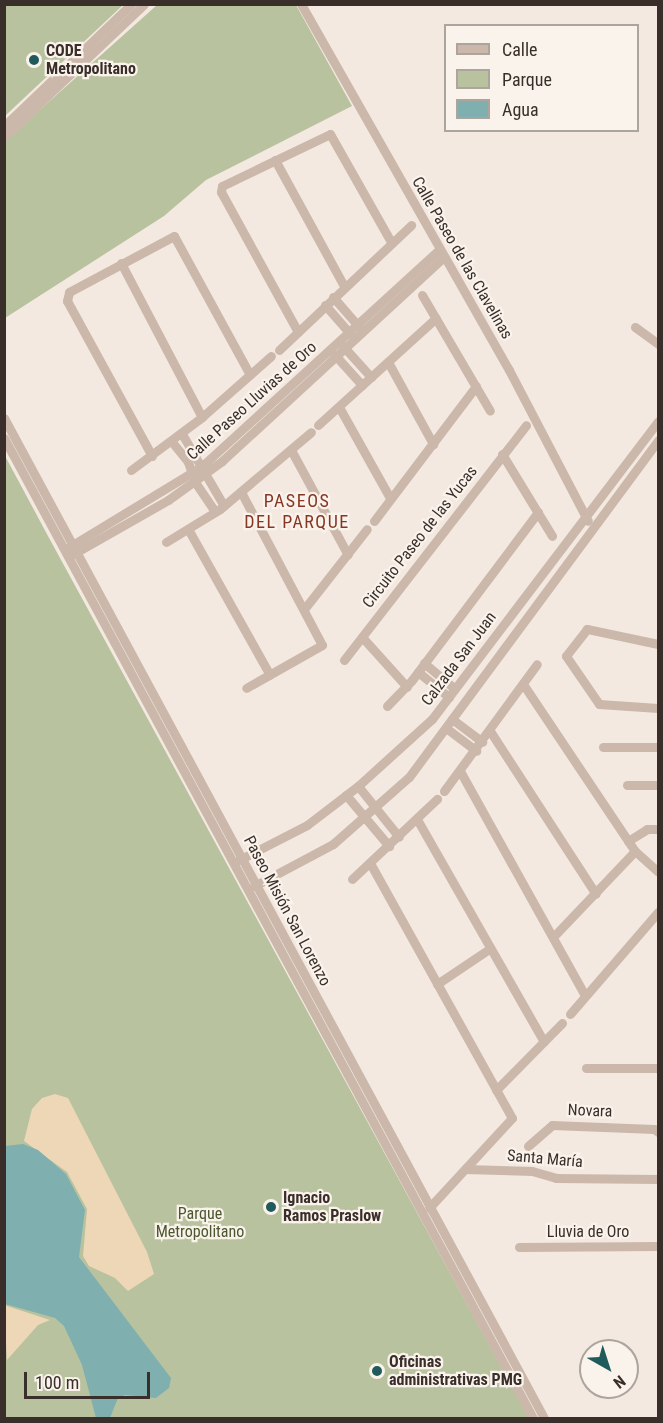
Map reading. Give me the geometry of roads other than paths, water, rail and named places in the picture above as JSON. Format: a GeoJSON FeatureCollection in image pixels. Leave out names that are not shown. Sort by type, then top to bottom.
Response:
{"type":"FeatureCollection","features":[{"type":"Feature","properties":{"kind":"street"},"geometry":{"type":"LineString","coordinates":[[4,126],[131,4]]}},
{"type":"Feature","properties":{"kind":"street"},"geometry":{"type":"LineString","coordinates":[[4,137],[144,4]]}},
{"type":"Feature","properties":{"kind":"street","name":"Calle Paseo de las Clavelinas"},"geometry":{"type":"LineString","coordinates":[[301,4],[509,370],[593,529]]}},
{"type":"Feature","properties":{"kind":"street"},"geometry":{"type":"LineString","coordinates":[[298,332],[221,192],[227,183],[330,135],[391,242]]}},
{"type":"Feature","properties":{"kind":"street"},"geometry":{"type":"LineString","coordinates":[[275,160],[344,286]]}},
{"type":"Feature","properties":{"kind":"street"},"geometry":{"type":"LineString","coordinates":[[131,470],[172,442],[250,375],[411,225]]}},
{"type":"Feature","properties":{"kind":"street"},"geometry":{"type":"LineString","coordinates":[[152,456],[67,301],[69,292],[174,236],[250,375]]}},
{"type":"Feature","properties":{"kind":"street","name":"Calle Paseo Lluvias de Oro"},"geometry":{"type":"LineString","coordinates":[[66,553],[198,474],[334,354],[442,253]]}},
{"type":"Feature","properties":{"kind":"street"},"geometry":{"type":"LineString","coordinates":[[121,263],[202,417]]}},
{"type":"Feature","properties":{"kind":"street"},"geometry":{"type":"LineString","coordinates":[[422,295],[490,411]]}},
{"type":"Feature","properties":{"kind":"street"},"geometry":{"type":"LineString","coordinates":[[333,297],[360,329]]}},
{"type":"Feature","properties":{"kind":"street"},"geometry":{"type":"LineString","coordinates":[[325,305],[352,336]]}},
{"type":"Feature","properties":{"kind":"street"},"geometry":{"type":"LineString","coordinates":[[166,542],[224,506],[241,492],[291,450],[436,318]]}},
{"type":"Feature","properties":{"kind":"street"},"geometry":{"type":"LineString","coordinates":[[635,327],[658,344]]}},
{"type":"Feature","properties":{"kind":"street"},"geometry":{"type":"LineString","coordinates":[[343,345],[371,377]]}},
{"type":"Feature","properties":{"kind":"street"},"geometry":{"type":"LineString","coordinates":[[334,354],[362,385]]}},
{"type":"Feature","properties":{"kind":"street"},"geometry":{"type":"LineString","coordinates":[[388,362],[433,444]]}},
{"type":"Feature","properties":{"kind":"street"},"geometry":{"type":"LineString","coordinates":[[305,608],[476,386]]}},
{"type":"Feature","properties":{"kind":"street"},"geometry":{"type":"LineString","coordinates":[[339,407],[390,498]]}},
{"type":"Feature","properties":{"kind":"street","name":"Paseo Misión San Lorenzo"},"geometry":{"type":"LineString","coordinates":[[4,418],[76,548],[238,861]]}},
{"type":"Feature","properties":{"kind":"street","name":"Calzada San Juan"},"geometry":{"type":"LineString","coordinates":[[238,861],[307,825],[358,786],[422,729],[498,633],[658,421]]}},
{"type":"Feature","properties":{"kind":"street","name":"Circuito Paseo de las Yucas"},"geometry":{"type":"LineString","coordinates":[[344,660],[526,425]]}},
{"type":"Feature","properties":{"kind":"street"},"geometry":{"type":"LineString","coordinates":[[182,434],[214,512]]}},
{"type":"Feature","properties":{"kind":"street","name":"Paseo Misión San Lorenzo"},"geometry":{"type":"LineString","coordinates":[[4,438],[544,1419]]}},
{"type":"Feature","properties":{"kind":"street","name":"Calzada San Juan"},"geometry":{"type":"LineString","coordinates":[[253,887],[318,854],[366,817],[409,777],[658,440]]}},
{"type":"Feature","properties":{"kind":"street"},"geometry":{"type":"LineString","coordinates":[[172,442],[224,506]]}},
{"type":"Feature","properties":{"kind":"street"},"geometry":{"type":"LineString","coordinates":[[291,450],[348,555]]}},
{"type":"Feature","properties":{"kind":"street"},"geometry":{"type":"LineString","coordinates":[[502,454],[552,536]]}},
{"type":"Feature","properties":{"kind":"street"},"geometry":{"type":"LineString","coordinates":[[241,492],[305,608],[322,645],[246,688]]}},
{"type":"Feature","properties":{"kind":"street"},"geometry":{"type":"LineString","coordinates":[[387,706],[418,672],[538,512]]}},
{"type":"Feature","properties":{"kind":"street"},"geometry":{"type":"LineString","coordinates":[[188,529],[270,675]]}},
{"type":"Feature","properties":{"kind":"street"},"geometry":{"type":"LineString","coordinates":[[658,644],[586,628],[566,656],[599,704],[658,708]]}},
{"type":"Feature","properties":{"kind":"street"},"geometry":{"type":"LineString","coordinates":[[498,633],[509,641]]}},
{"type":"Feature","properties":{"kind":"street"},"geometry":{"type":"LineString","coordinates":[[362,637],[406,687]]}},
{"type":"Feature","properties":{"kind":"street"},"geometry":{"type":"LineString","coordinates":[[424,663],[452,693]]}},
{"type":"Feature","properties":{"kind":"street"},"geometry":{"type":"LineString","coordinates":[[444,791],[476,751],[537,664]]}},
{"type":"Feature","properties":{"kind":"street"},"geometry":{"type":"LineString","coordinates":[[418,672],[452,693]]}},
{"type":"Feature","properties":{"kind":"street"},"geometry":{"type":"LineString","coordinates":[[523,684],[635,851],[658,872]]}},
{"type":"Feature","properties":{"kind":"street"},"geometry":{"type":"LineString","coordinates":[[452,719],[482,742]]}},
{"type":"Feature","properties":{"kind":"street"},"geometry":{"type":"LineString","coordinates":[[446,728],[476,751]]}},
{"type":"Feature","properties":{"kind":"street"},"geometry":{"type":"LineString","coordinates":[[422,729],[435,742]]}},
{"type":"Feature","properties":{"kind":"street"},"geometry":{"type":"LineString","coordinates":[[490,731],[596,894]]}},
{"type":"Feature","properties":{"kind":"street"},"geometry":{"type":"LineString","coordinates":[[603,747],[658,747]]}},
{"type":"Feature","properties":{"kind":"street"},"geometry":{"type":"LineString","coordinates":[[460,771],[554,936],[585,996]]}},
{"type":"Feature","properties":{"kind":"street"},"geometry":{"type":"LineString","coordinates":[[627,785],[658,785]]}},
{"type":"Feature","properties":{"kind":"street"},"geometry":{"type":"LineString","coordinates":[[358,786],[399,837]]}},
{"type":"Feature","properties":{"kind":"street"},"geometry":{"type":"LineString","coordinates":[[346,795],[389,846]]}},
{"type":"Feature","properties":{"kind":"street"},"geometry":{"type":"LineString","coordinates":[[352,879],[418,820],[437,799]]}},
{"type":"Feature","properties":{"kind":"street"},"geometry":{"type":"LineString","coordinates":[[418,820],[489,949],[544,1042]]}},
{"type":"Feature","properties":{"kind":"street"},"geometry":{"type":"LineString","coordinates":[[628,841],[646,829],[658,829]]}},
{"type":"Feature","properties":{"kind":"street"},"geometry":{"type":"LineString","coordinates":[[554,936],[635,851]]}},
{"type":"Feature","properties":{"kind":"street"},"geometry":{"type":"LineString","coordinates":[[370,863],[512,1118],[429,1208]]}},
{"type":"Feature","properties":{"kind":"street","name":"Paseo Misión San Lorenzo"},"geometry":{"type":"LineString","coordinates":[[253,887],[532,1419]]}},
{"type":"Feature","properties":{"kind":"street"},"geometry":{"type":"LineString","coordinates":[[570,1014],[658,912]]}},
{"type":"Feature","properties":{"kind":"street"},"geometry":{"type":"LineString","coordinates":[[437,984],[489,949]]}},
{"type":"Feature","properties":{"kind":"street"},"geometry":{"type":"LineString","coordinates":[[496,1090],[562,1023]]}},
{"type":"Feature","properties":{"kind":"street"},"geometry":{"type":"LineString","coordinates":[[586,1068],[658,1068]]}},
{"type":"Feature","properties":{"kind":"street","name":"Novara"},"geometry":{"type":"LineString","coordinates":[[528,1146],[552,1125],[654,1129],[658,1132]]}},
{"type":"Feature","properties":{"kind":"street","name":"Santa María"},"geometry":{"type":"LineString","coordinates":[[465,1169],[532,1171],[556,1178],[658,1179]]}},
{"type":"Feature","properties":{"kind":"street","name":"Lluvia de Oro"},"geometry":{"type":"LineString","coordinates":[[519,1247],[658,1246]]}},
{"type":"Feature","properties":{"kind":"water"},"geometry":{"type":"Polygon","coordinates":[[[23,1144],[38,1150],[66,1174],[85,1210],[79,1257],[171,1378],[169,1388],[156,1398],[125,1395],[118,1398],[110,1418],[96,1418],[82,1365],[64,1326],[55,1318],[5,1304],[5,1146],[23,1144]]]}},
{"type":"Feature","properties":{"kind":"place","name":"CODE Metropolitano"},"geometry":{"type":"Point","coordinates":[34,60]}},
{"type":"Feature","properties":{"kind":"place","name":"Ignacio Ramos Praslow"},"geometry":{"type":"Point","coordinates":[271,1207]}},
{"type":"Feature","properties":{"kind":"place","name":"Oficinas administrativas PMG"},"geometry":{"type":"Point","coordinates":[377,1371]}},
{"type":"Feature","properties":{"kind":"district","name":"PASEOS DEL PARQUE"},"geometry":{"type":"Point","coordinates":[297,512]}},
{"type":"Feature","properties":{"kind":"park label","name":"Parque Metropolitano"},"geometry":{"type":"Point","coordinates":[200,1223]}}]}
